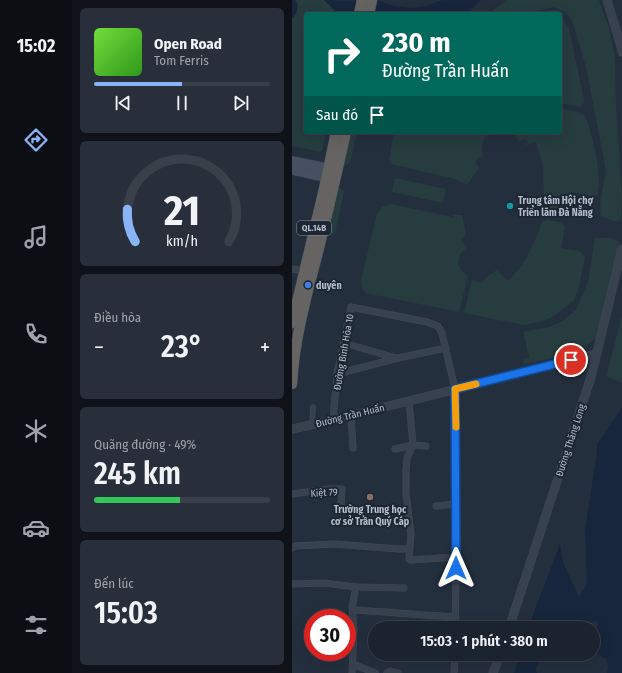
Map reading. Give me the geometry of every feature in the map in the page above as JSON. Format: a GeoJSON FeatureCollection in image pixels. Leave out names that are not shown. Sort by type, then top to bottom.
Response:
{"type":"FeatureCollection","features":[{"type":"Feature","properties":{"kind":"highway"},"geometry":{"type":"LineString","coordinates":[[361,12],[367,4]]}},
{"type":"Feature","properties":{"kind":"highway","name":"QL.14B"},"geometry":{"type":"LineString","coordinates":[[292,384],[296,351],[332,174],[336,134]]}},
{"type":"Feature","properties":{"kind":"highway","name":"QL.14B"},"geometry":{"type":"LineString","coordinates":[[292,323],[332,174],[345,134]]}},
{"type":"Feature","properties":{"kind":"main road"},"geometry":{"type":"LineString","coordinates":[[292,161],[332,174]]}},
{"type":"Feature","properties":{"kind":"main road"},"geometry":{"type":"LineString","coordinates":[[292,170],[332,174]]}},
{"type":"Feature","properties":{"kind":"street"},"geometry":{"type":"LineString","coordinates":[[607,0],[622,52]]}},
{"type":"Feature","properties":{"kind":"street","name":"Đường Thăng Long"},"geometry":{"type":"LineString","coordinates":[[511,621],[591,377],[622,249]]}},
{"type":"Feature","properties":{"kind":"street"},"geometry":{"type":"LineString","coordinates":[[292,268],[305,271]]}},
{"type":"Feature","properties":{"kind":"street","name":"Đường Bình Hòa 10"},"geometry":{"type":"LineString","coordinates":[[332,420],[336,374],[351,307],[427,322],[438,326],[442,333],[446,348]]}},
{"type":"Feature","properties":{"kind":"street"},"geometry":{"type":"LineString","coordinates":[[344,343],[398,358]]}},
{"type":"Feature","properties":{"kind":"street"},"geometry":{"type":"LineString","coordinates":[[336,374],[398,358],[446,348],[455,389],[456,621]]}},
{"type":"Feature","properties":{"kind":"street","name":"Đường Trần Huấn"},"geometry":{"type":"LineString","coordinates":[[292,429],[351,416],[596,354]]}},
{"type":"Feature","properties":{"kind":"street"},"geometry":{"type":"LineString","coordinates":[[409,401],[413,445],[406,461],[406,493],[411,534],[408,558],[411,560],[456,557]]}},
{"type":"Feature","properties":{"kind":"street"},"geometry":{"type":"LineString","coordinates":[[312,406],[312,425]]}},
{"type":"Feature","properties":{"kind":"street"},"geometry":{"type":"LineString","coordinates":[[351,416],[353,448]]}},
{"type":"Feature","properties":{"kind":"street"},"geometry":{"type":"LineString","coordinates":[[395,449],[413,445],[426,446]]}},
{"type":"Feature","properties":{"kind":"street","name":"Kiệt 79"},"geometry":{"type":"LineString","coordinates":[[292,494],[329,489],[342,489],[341,505]]}},
{"type":"Feature","properties":{"kind":"street"},"geometry":{"type":"LineString","coordinates":[[436,506],[456,504]]}},
{"type":"Feature","properties":{"kind":"street"},"geometry":{"type":"LineString","coordinates":[[292,548],[295,546],[334,544],[409,549]]}},
{"type":"Feature","properties":{"kind":"street"},"geometry":{"type":"LineString","coordinates":[[292,584],[324,583],[356,587],[404,588]]}},
{"type":"Feature","properties":{"kind":"street"},"geometry":{"type":"LineString","coordinates":[[353,609],[356,587]]}},
{"type":"Feature","properties":{"kind":"street"},"geometry":{"type":"LineString","coordinates":[[356,610],[401,612],[422,616],[456,617]]}},
{"type":"Feature","properties":{"kind":"street"},"geometry":{"type":"LineString","coordinates":[[454,673],[455,661]]}},
{"type":"Feature","properties":{"kind":"street"},"geometry":{"type":"LineString","coordinates":[[493,673],[497,661]]}},
{"type":"Feature","properties":{"kind":"street"},"geometry":{"type":"LineString","coordinates":[[352,673],[353,664],[375,673]]}},
{"type":"Feature","properties":{"kind":"street"},"geometry":{"type":"LineString","coordinates":[[387,673],[391,671],[398,673]]}},
{"type":"Feature","properties":{"kind":"green space"},"geometry":{"type":"Polygon","coordinates":[[[292,0],[354,0],[351,12],[304,12],[304,134],[326,134],[322,152],[292,146],[292,0]]]}},
{"type":"Feature","properties":{"kind":"green space"},"geometry":{"type":"Polygon","coordinates":[[[507,0],[599,0],[609,28],[615,57],[616,106],[622,196],[621,220],[617,222],[601,217],[601,201],[606,171],[586,67],[572,20],[565,12],[554,7],[534,12],[491,12],[507,0]]]}},
{"type":"Feature","properties":{"kind":"green space"},"geometry":{"type":"Polygon","coordinates":[[[562,18],[569,29],[584,99],[584,103],[579,107],[562,103],[562,18]]]}},
{"type":"Feature","properties":{"kind":"green space"},"geometry":{"type":"Polygon","coordinates":[[[562,108],[578,112],[585,116],[594,145],[598,170],[599,181],[596,197],[571,192],[567,212],[563,216],[547,213],[544,210],[543,165],[536,142],[522,147],[528,143],[526,139],[519,141],[514,134],[562,134],[562,108]]]}},
{"type":"Feature","properties":{"kind":"green space"},"geometry":{"type":"Polygon","coordinates":[[[349,134],[357,134],[350,163],[342,167],[349,134]]]}},
{"type":"Feature","properties":{"kind":"green space"},"geometry":{"type":"Polygon","coordinates":[[[394,134],[488,134],[484,139],[481,149],[483,155],[475,162],[479,168],[467,185],[455,179],[391,164],[389,160],[394,134]]]}},
{"type":"Feature","properties":{"kind":"green space"},"geometry":{"type":"Polygon","coordinates":[[[395,178],[446,189],[443,203],[392,192],[395,178]]]}},
{"type":"Feature","properties":{"kind":"green space"},"geometry":{"type":"Polygon","coordinates":[[[338,186],[344,191],[335,233],[327,237],[338,186]]]}},
{"type":"Feature","properties":{"kind":"green space"},"geometry":{"type":"Polygon","coordinates":[[[390,204],[453,217],[454,215],[462,215],[466,234],[461,240],[466,248],[460,255],[458,263],[461,270],[468,276],[459,312],[370,294],[366,293],[362,288],[361,280],[377,214],[382,207],[390,204]]]}},
{"type":"Feature","properties":{"kind":"green space"},"geometry":{"type":"Polygon","coordinates":[[[547,220],[560,222],[565,226],[561,248],[579,251],[585,256],[578,291],[573,301],[555,315],[544,321],[524,325],[464,313],[472,279],[480,283],[483,282],[485,278],[497,270],[508,281],[525,260],[542,224],[547,220]]]}},
{"type":"Feature","properties":{"kind":"green space"},"geometry":{"type":"Polygon","coordinates":[[[595,238],[612,238],[620,243],[597,337],[581,348],[572,352],[554,358],[524,364],[523,359],[529,357],[523,332],[549,327],[562,321],[576,310],[588,282],[595,238]]]}},
{"type":"Feature","properties":{"kind":"green space"},"geometry":{"type":"Polygon","coordinates":[[[622,315],[622,383],[606,376],[622,315]]]}},
{"type":"Feature","properties":{"kind":"water"},"geometry":{"type":"Polygon","coordinates":[[[292,0],[295,0],[298,8],[292,19],[292,0]]]}},
{"type":"Feature","properties":{"kind":"water"},"geometry":{"type":"Polygon","coordinates":[[[324,0],[380,1],[393,6],[411,8],[426,6],[443,0],[481,0],[469,12],[336,12],[324,0]]]}},
{"type":"Feature","properties":{"kind":"water"},"geometry":{"type":"Polygon","coordinates":[[[622,408],[622,673],[607,673],[607,659],[600,656],[600,621],[531,621],[560,544],[563,562],[579,597],[587,584],[585,530],[597,444],[622,408]]]}},
{"type":"Feature","properties":{"kind":"water"},"geometry":{"type":"Polygon","coordinates":[[[518,661],[539,661],[536,669],[537,673],[514,673],[518,661]]]}},
{"type":"Feature","properties":{"kind":"slow traffic"},"geometry":{"type":"LineString","coordinates":[[456,427],[455,389],[476,384]]}},
{"type":"Feature","properties":{"kind":"place","name":"Trung tâm Hội chợ Triển lãm Đà Nẵng"},"geometry":{"type":"Point","coordinates":[510,206]}},
{"type":"Feature","properties":{"kind":"place","name":"duyên"},"geometry":{"type":"Point","coordinates":[308,285]}},
{"type":"Feature","properties":{"kind":"place","name":"Trường Trung học cơ sở Trần Quý Cáp"},"geometry":{"type":"Point","coordinates":[370,497]}},
{"type":"Feature","properties":{"kind":"route"},"geometry":{"type":"LineString","coordinates":[[456,568],[455,389],[571,360]]}}]}
